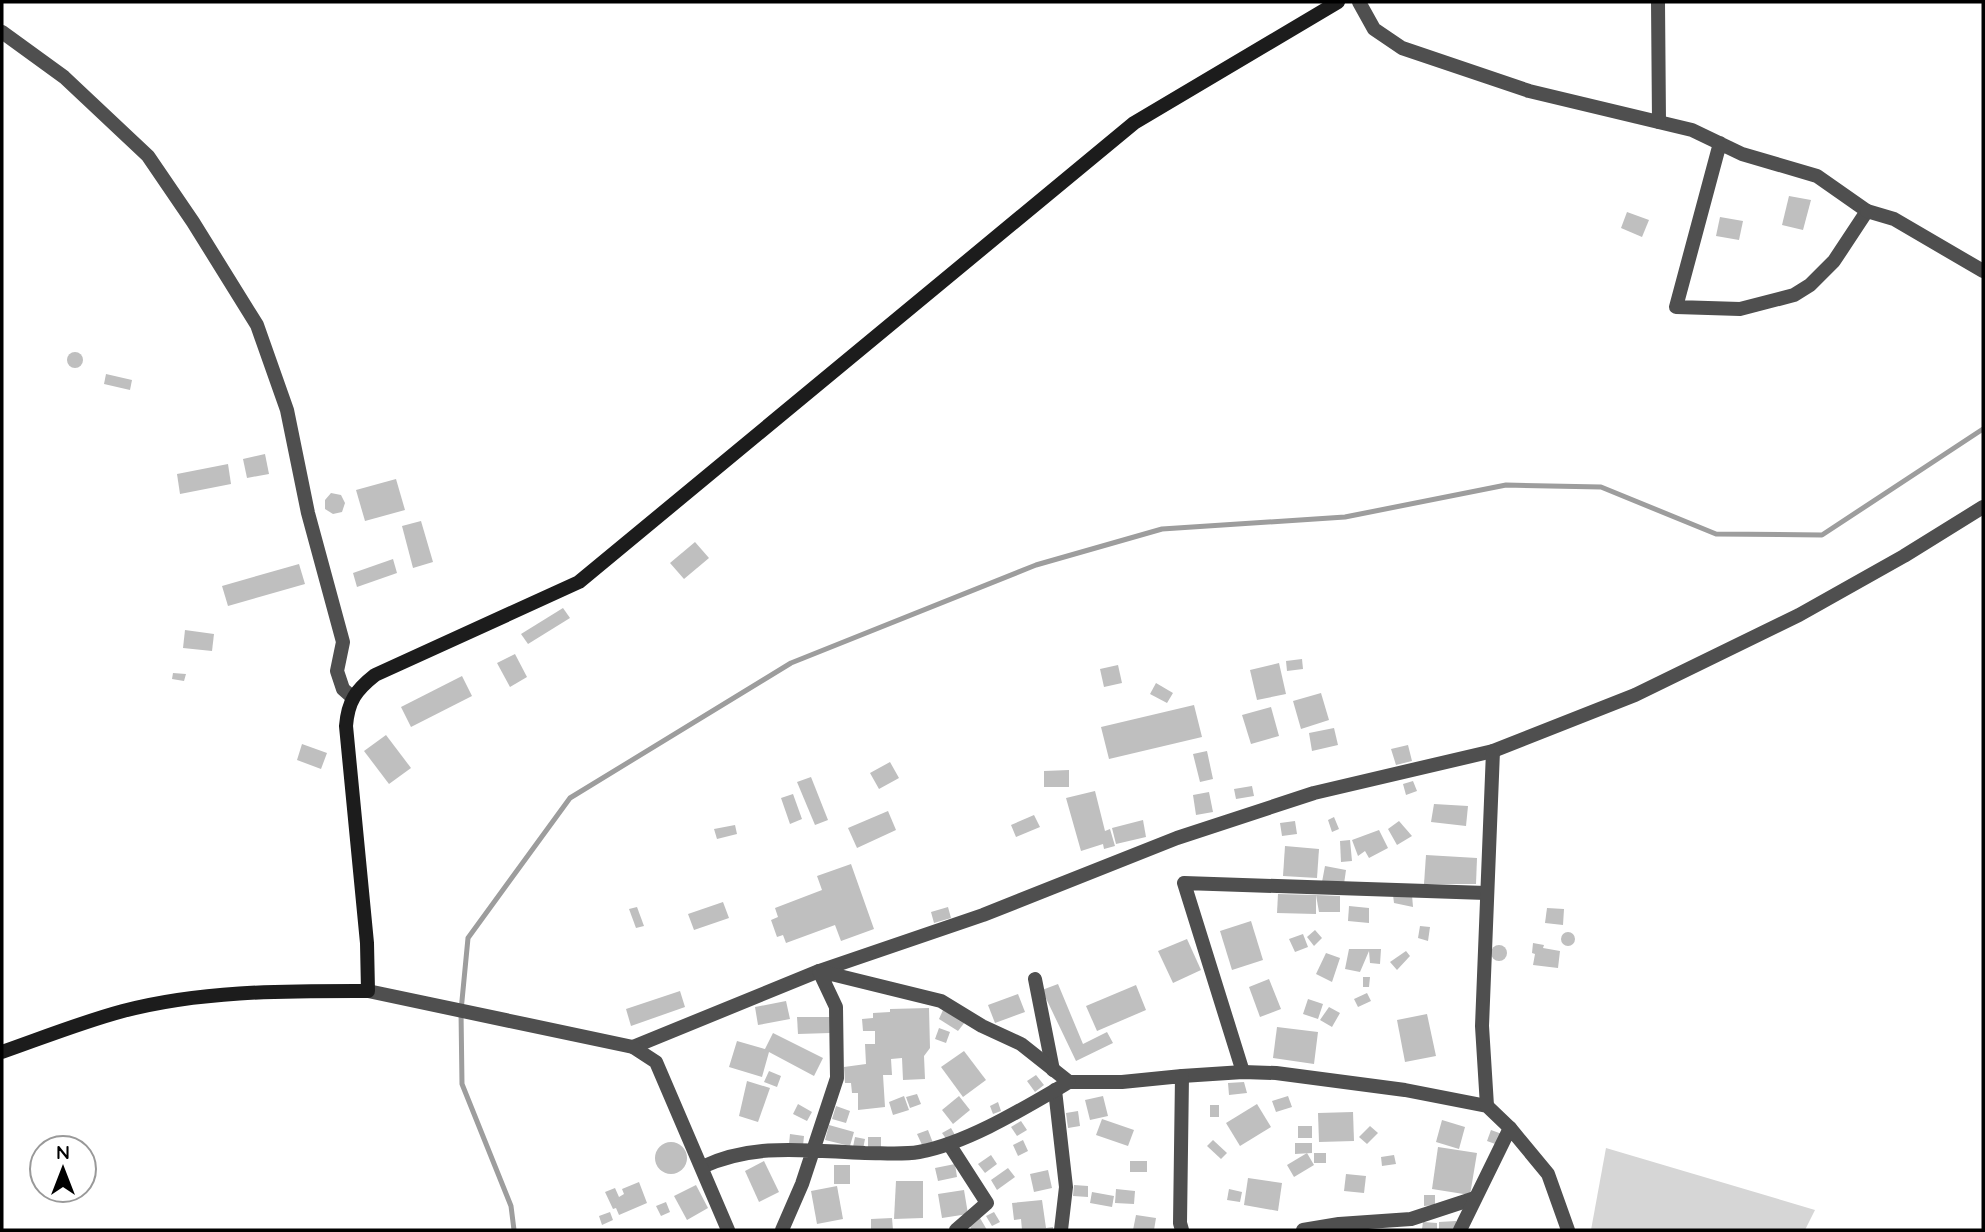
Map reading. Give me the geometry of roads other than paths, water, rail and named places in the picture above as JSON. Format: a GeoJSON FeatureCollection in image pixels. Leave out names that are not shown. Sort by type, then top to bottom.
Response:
{"type":"FeatureCollection","features":[{"type":"Feature","properties":{"kind":"main road"},"geometry":{"type":"LineString","coordinates":[[2,1052],[124,1011],[208,996],[285,991],[368,991],[367,943],[347,750],[347,710],[352,697],[375,675],[579,582],[1135,123],[1338,2]]}},
{"type":"Feature","properties":{"kind":"street"},"geometry":{"type":"LineString","coordinates":[[1360,2],[1374,29],[1402,48],[1529,91],[1692,130],[1742,154],[1817,176],[1867,211],[1894,219],[1983,271]]}},
{"type":"Feature","properties":{"kind":"street"},"geometry":{"type":"LineString","coordinates":[[1658,2],[1659,122]]}},
{"type":"Feature","properties":{"kind":"street"},"geometry":{"type":"LineString","coordinates":[[2,32],[64,77],[148,156],[257,324],[287,410],[308,513],[343,642],[337,671],[344,689],[352,697]]}},
{"type":"Feature","properties":{"kind":"street"},"geometry":{"type":"LineString","coordinates":[[1720,143],[1676,307],[1740,309],[1794,295],[1810,285],[1834,261],[1867,211]]}},
{"type":"Feature","properties":{"kind":"street"},"geometry":{"type":"LineString","coordinates":[[633,1047],[819,971],[983,915],[1177,838],[1314,793],[1493,751],[1635,695],[1799,615],[1904,556],[1983,507]]}},
{"type":"Feature","properties":{"kind":"street"},"geometry":{"type":"LineString","coordinates":[[1487,1106],[1482,1026],[1493,751]]}},
{"type":"Feature","properties":{"kind":"street"},"geometry":{"type":"LineString","coordinates":[[1243,1072],[1184,883],[1486,893]]}},
{"type":"Feature","properties":{"kind":"street"},"geometry":{"type":"LineString","coordinates":[[819,971],[941,1001],[982,1026],[1013,1040],[1069,1082]]}},
{"type":"Feature","properties":{"kind":"street"},"geometry":{"type":"LineString","coordinates":[[782,1230],[802,1184],[837,1078],[836,1007],[819,971]]}},
{"type":"Feature","properties":{"kind":"street"},"geometry":{"type":"LineString","coordinates":[[1035,979],[1053,1070]]}},
{"type":"Feature","properties":{"kind":"street"},"geometry":{"type":"LineString","coordinates":[[368,991],[633,1047],[656,1062],[728,1230]]}},
{"type":"Feature","properties":{"kind":"street"},"geometry":{"type":"LineString","coordinates":[[702,1167],[722,1158],[758,1150],[918,1152],[949,1144],[1003,1119],[1069,1082],[1122,1082],[1243,1072],[1276,1073],[1405,1090],[1487,1106],[1510,1128],[1548,1174],[1568,1230]]}},
{"type":"Feature","properties":{"kind":"street"},"geometry":{"type":"LineString","coordinates":[[1182,1076],[1182,1230]]}},
{"type":"Feature","properties":{"kind":"street"},"geometry":{"type":"LineString","coordinates":[[1055,1090],[1066,1187],[1061,1230]]}},
{"type":"Feature","properties":{"kind":"street"},"geometry":{"type":"LineString","coordinates":[[1460,1230],[1510,1128]]}},
{"type":"Feature","properties":{"kind":"street"},"geometry":{"type":"LineString","coordinates":[[949,1144],[987,1203],[956,1230]]}},
{"type":"Feature","properties":{"kind":"street"},"geometry":{"type":"LineString","coordinates":[[1303,1230],[1411,1219],[1475,1198]]}},
{"type":"Feature","properties":{"kind":"waterway"},"geometry":{"type":"LineString","coordinates":[[514,1230],[511,1206],[462,1084],[461,1011],[468,938],[570,798],[791,663],[1036,565],[1162,529],[1345,517],[1506,485],[1601,487],[1716,534],[1822,535],[1983,429]]}}]}
